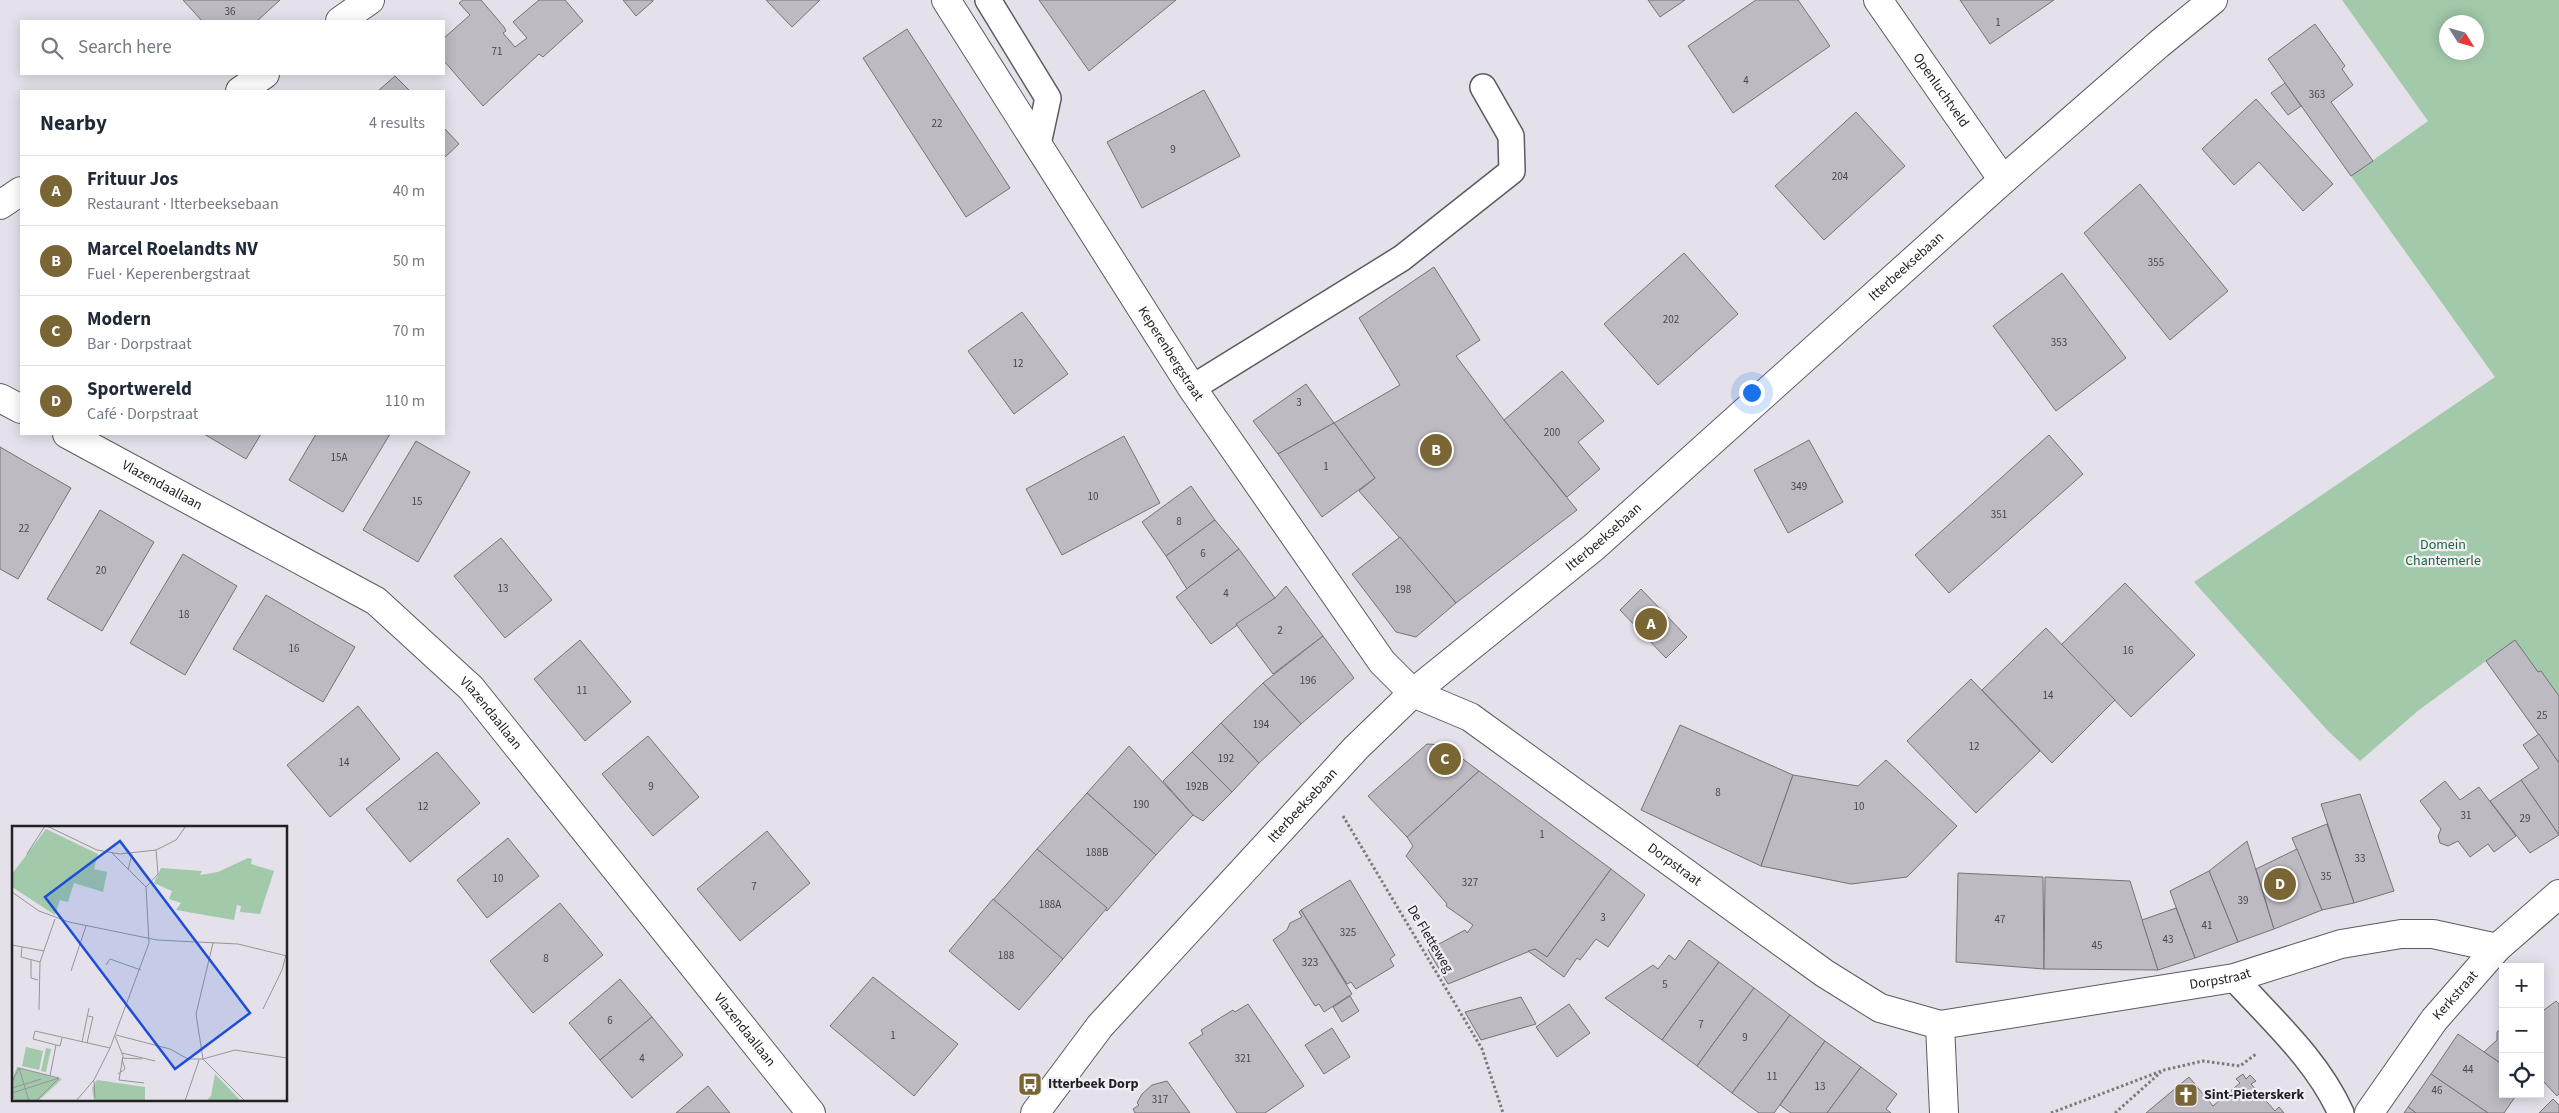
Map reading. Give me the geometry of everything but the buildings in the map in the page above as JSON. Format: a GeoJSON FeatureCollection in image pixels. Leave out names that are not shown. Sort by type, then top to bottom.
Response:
{"type":"FeatureCollection","features":[{"type":"Feature","properties":{"kind":"street"},"geometry":{"type":"LineString","coordinates":[[341,20],[370,0]]}},
{"type":"Feature","properties":{"kind":"street","name":"Keperenbergstraat"},"geometry":{"type":"LineString","coordinates":[[946,0],[1192,388],[1382,662],[1414,693]]}},
{"type":"Feature","properties":{"kind":"street","name":"Openluchtveld"},"geometry":{"type":"LineString","coordinates":[[1878,0],[2004,180]]}},
{"type":"Feature","properties":{"kind":"street","name":"Itterbeeksebaan"},"geometry":{"type":"LineString","coordinates":[[1035,1113],[1100,1026],[1324,783],[1414,693],[1594,547],[2004,180],[2213,0]]}},
{"type":"Feature","properties":{"kind":"street"},"geometry":{"type":"LineString","coordinates":[[241,90],[264,75]]}},
{"type":"Feature","properties":{"kind":"street"},"geometry":{"type":"LineString","coordinates":[[0,205],[20,193]]}},
{"type":"Feature","properties":{"kind":"street"},"geometry":{"type":"LineString","coordinates":[[0,398],[20,408]]}},
{"type":"Feature","properties":{"kind":"street","name":"Vlazendaallaan"},"geometry":{"type":"LineString","coordinates":[[69,435],[376,601],[391,614],[471,688],[811,1113]]}},
{"type":"Feature","properties":{"kind":"street","name":"Dorpstraat"},"geometry":{"type":"LineString","coordinates":[[1414,693],[1470,717],[1824,973],[1880,1008],[1940,1025],[2234,978],[2341,944],[2401,934],[2433,934],[2497,948]]}},
{"type":"Feature","properties":{"kind":"street","name":"Kerkstraat"},"geometry":{"type":"LineString","coordinates":[[2370,1113],[2434,1020],[2497,948],[2559,894]]}},
{"type":"Feature","properties":{"kind":"street"},"geometry":{"type":"LineString","coordinates":[[1940,1025],[1944,1113]]}},
{"type":"Feature","properties":{"kind":"lane"},"geometry":{"type":"LineString","coordinates":[[988,0],[1048,98],[1038,144]]}},
{"type":"Feature","properties":{"kind":"lane"},"geometry":{"type":"LineString","coordinates":[[1192,388],[1402,258],[1512,171],[1511,136],[1483,86]]}},
{"type":"Feature","properties":{"kind":"lane"},"geometry":{"type":"LineString","coordinates":[[2234,978],[2310,1060],[2330,1087],[2341,1113]]}},
{"type":"Feature","properties":{"kind":"path","name":"De Fletteweg"},"geometry":{"type":"LineString","coordinates":[[1324,783],[1482,1049],[1503,1113]]}},
{"type":"Feature","properties":{"kind":"path"},"geometry":{"type":"LineString","coordinates":[[2051,1113],[2164,1070],[2203,1061],[2240,1066],[2284,1033]]}},
{"type":"Feature","properties":{"kind":"path"},"geometry":{"type":"LineString","coordinates":[[2115,1113],[2164,1070]]}},
{"type":"Feature","properties":{"kind":"green space","name":"Domein Chantemerle"},"geometry":{"type":"Polygon","coordinates":[[[2342,0],[2559,0],[2559,763],[2486,661],[2419,710],[2360,761],[2328,731],[2194,582],[2495,377],[2351,176],[2428,121],[2342,0]]]}},
{"type":"Feature","properties":{"kind":"place","name":"Marcel Roelandts NV"},"geometry":{"type":"Point","coordinates":[1436,450]}},
{"type":"Feature","properties":{"kind":"place","name":"Frituur Jos"},"geometry":{"type":"Point","coordinates":[1651,624]}},
{"type":"Feature","properties":{"kind":"place","name":"Modern"},"geometry":{"type":"Point","coordinates":[1445,759]}},
{"type":"Feature","properties":{"kind":"place","name":"Sportwereld"},"geometry":{"type":"Point","coordinates":[2280,884]}},
{"type":"Feature","properties":{"kind":"place","name":"Itterbeek Dorp"},"geometry":{"type":"Point","coordinates":[1030,1084]}},
{"type":"Feature","properties":{"kind":"place","name":"Sint-Pieterskerk"},"geometry":{"type":"Point","coordinates":[2186,1095]}}]}
